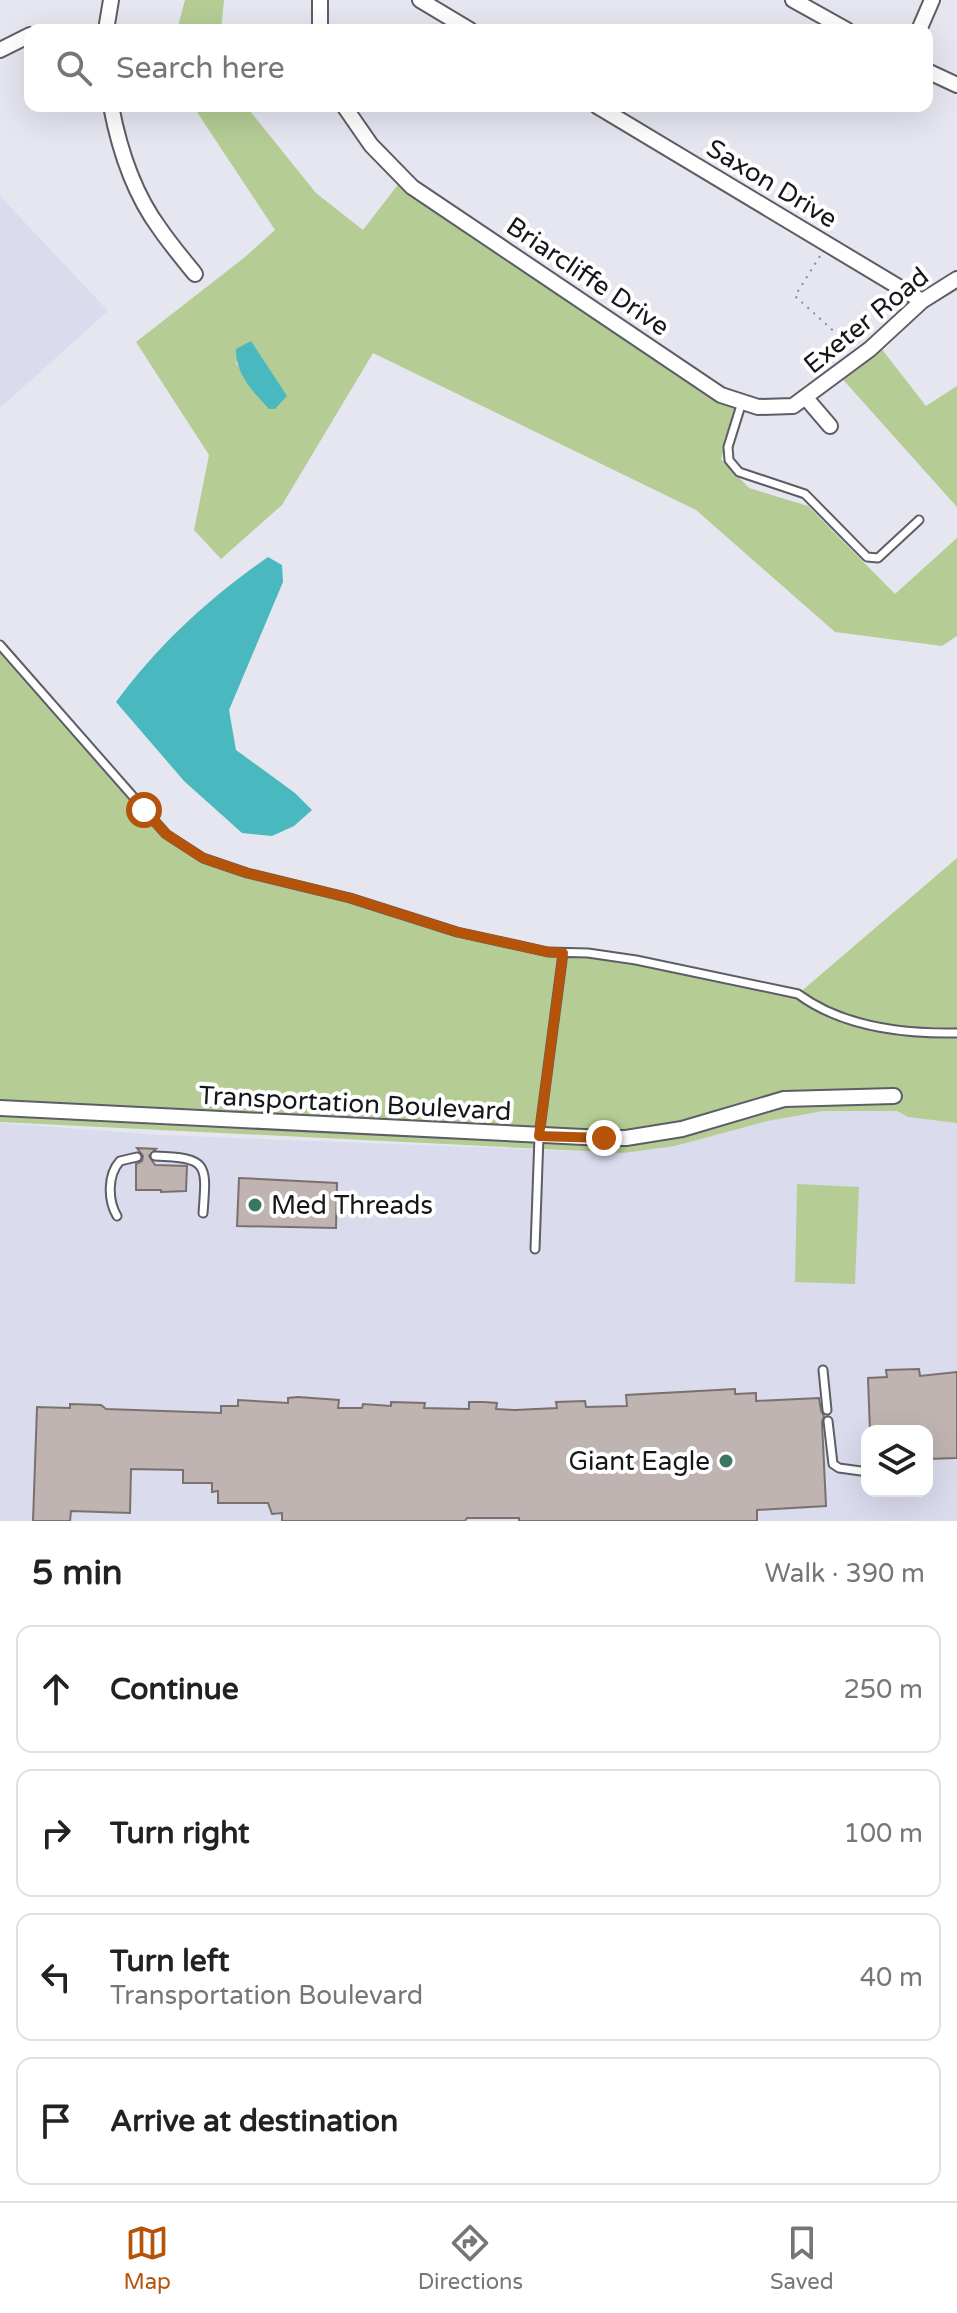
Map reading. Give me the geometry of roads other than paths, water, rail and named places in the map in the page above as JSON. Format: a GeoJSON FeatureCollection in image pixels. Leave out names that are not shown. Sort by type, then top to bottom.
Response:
{"type":"FeatureCollection","features":[{"type":"Feature","properties":{"kind":"street"},"geometry":{"type":"LineString","coordinates":[[107,24],[111,0]]}},
{"type":"Feature","properties":{"kind":"street"},"geometry":{"type":"LineString","coordinates":[[320,0],[320,24]]}},
{"type":"Feature","properties":{"kind":"street"},"geometry":{"type":"LineString","coordinates":[[420,0],[460,24]]}},
{"type":"Feature","properties":{"kind":"street"},"geometry":{"type":"LineString","coordinates":[[793,0],[836,24]]}},
{"type":"Feature","properties":{"kind":"street"},"geometry":{"type":"LineString","coordinates":[[922,24],[932,0]]}},
{"type":"Feature","properties":{"kind":"street"},"geometry":{"type":"LineString","coordinates":[[0,50],[24,38]]}},
{"type":"Feature","properties":{"kind":"street"},"geometry":{"type":"LineString","coordinates":[[933,74],[957,85]]}},
{"type":"Feature","properties":{"kind":"street"},"geometry":{"type":"LineString","coordinates":[[112,112],[132,176],[158,227],[195,274]]}},
{"type":"Feature","properties":{"kind":"street","name":"Briarcliffe Drive"},"geometry":{"type":"LineString","coordinates":[[348,112],[371,145],[412,187],[721,395],[758,407],[793,406],[806,398]]}},
{"type":"Feature","properties":{"kind":"street","name":"Saxon Drive"},"geometry":{"type":"LineString","coordinates":[[607,112],[922,301]]}},
{"type":"Feature","properties":{"kind":"street","name":"Exeter Road"},"geometry":{"type":"LineString","coordinates":[[806,398],[870,349],[922,301],[957,279]]}},
{"type":"Feature","properties":{"kind":"street"},"geometry":{"type":"LineString","coordinates":[[806,398],[830,426]]}},
{"type":"Feature","properties":{"kind":"street","name":"Transportation Boulevard"},"geometry":{"type":"LineString","coordinates":[[0,1108],[626,1138],[701,1124],[784,1099],[894,1096]]}},
{"type":"Feature","properties":{"kind":"lane"},"geometry":{"type":"LineString","coordinates":[[742,402],[728,447],[729,460],[739,472],[805,494],[867,557],[878,558],[919,520]]}},
{"type":"Feature","properties":{"kind":"lane"},"geometry":{"type":"LineString","coordinates":[[0,645],[166,834],[203,858],[247,873],[350,898],[457,932],[548,952],[588,953],[636,960],[798,994],[836,1016],[926,1034],[957,1033]]}},
{"type":"Feature","properties":{"kind":"lane"},"geometry":{"type":"LineString","coordinates":[[535,1249],[539,1136],[563,953]]}},
{"type":"Feature","properties":{"kind":"lane"},"geometry":{"type":"LineString","coordinates":[[155,1156],[184,1157],[194,1160],[202,1168],[206,1177],[203,1213]]}},
{"type":"Feature","properties":{"kind":"lane"},"geometry":{"type":"LineString","coordinates":[[117,1216],[111,1206],[112,1174],[120,1161],[137,1157]]}},
{"type":"Feature","properties":{"kind":"lane"},"geometry":{"type":"LineString","coordinates":[[823,1370],[827,1410]]}},
{"type":"Feature","properties":{"kind":"lane"},"geometry":{"type":"LineString","coordinates":[[828,1421],[833,1464],[839,1468],[861,1471]]}},
{"type":"Feature","properties":{"kind":"water"},"geometry":{"type":"Polygon","coordinates":[[[251,341],[287,396],[275,409],[269,409],[257,396],[238,366],[236,349],[251,341]]]}},
{"type":"Feature","properties":{"kind":"water"},"geometry":{"type":"Polygon","coordinates":[[[268,557],[282,565],[283,582],[229,710],[236,750],[295,793],[312,810],[294,826],[272,836],[242,833],[184,781],[116,702],[149,661],[186,623],[268,557]]]}},
{"type":"Feature","properties":{"kind":"place","name":"Med Threads"},"geometry":{"type":"Point","coordinates":[255,1205]}},
{"type":"Feature","properties":{"kind":"place","name":"Giant Eagle"},"geometry":{"type":"Point","coordinates":[726,1461]}}]}
